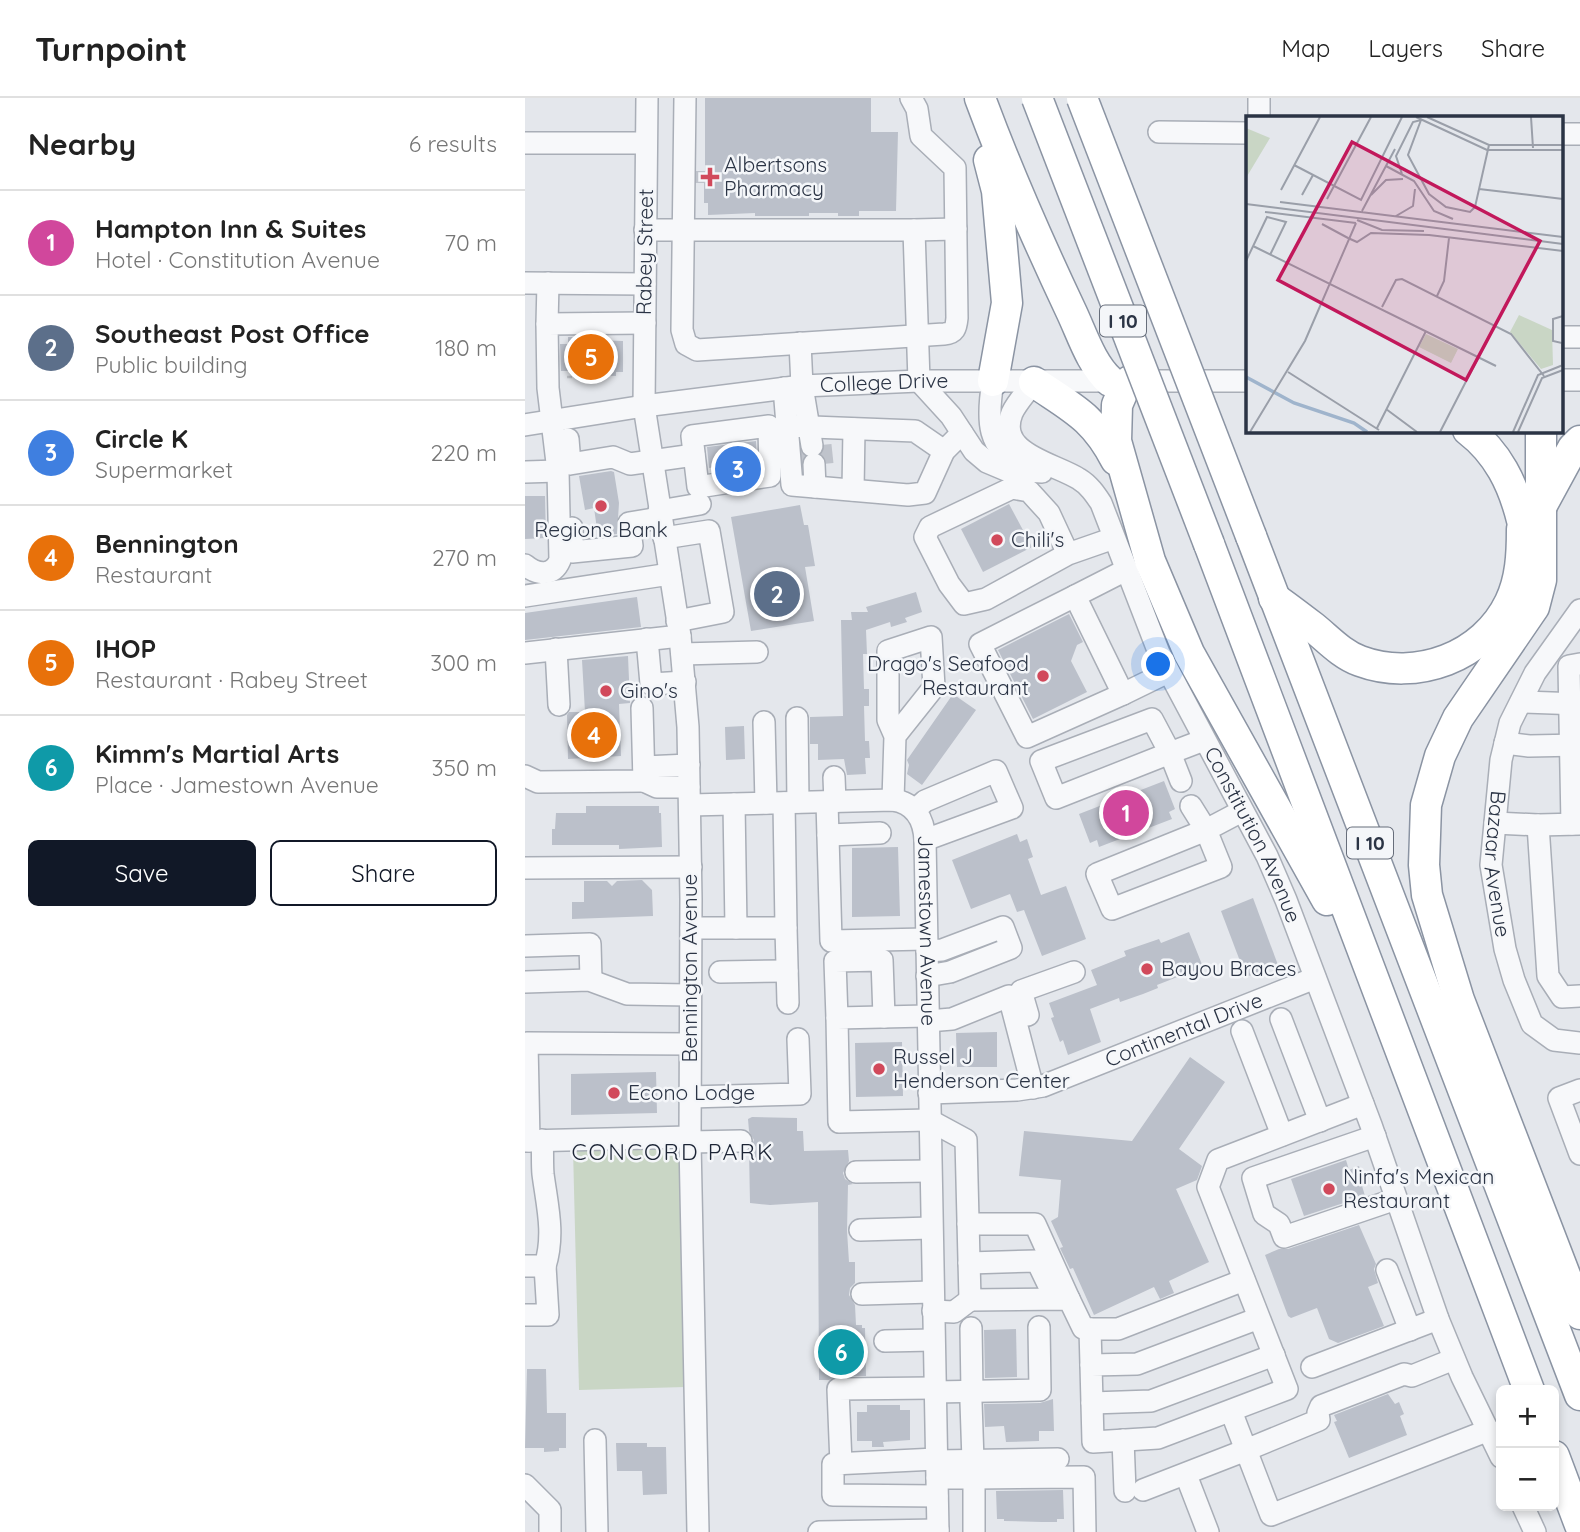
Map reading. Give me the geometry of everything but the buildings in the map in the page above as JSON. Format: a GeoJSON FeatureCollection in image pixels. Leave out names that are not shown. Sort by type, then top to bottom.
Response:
{"type":"FeatureCollection","features":[{"type":"Feature","properties":{"kind":"highway"},"geometry":{"type":"LineString","coordinates":[[974,98],[997,191],[1007,303],[993,381]]}},
{"type":"Feature","properties":{"kind":"highway"},"geometry":{"type":"LineString","coordinates":[[980,98],[1007,170],[1089,349],[1100,371],[1120,381],[1115,417],[1116,441],[1125,479],[1150,561],[1189,653],[1376,986]]}},
{"type":"Feature","properties":{"kind":"highway","name":"I 10"},"geometry":{"type":"LineString","coordinates":[[1037,98],[1527,1385]]}},
{"type":"Feature","properties":{"kind":"highway","name":"I 10"},"geometry":{"type":"LineString","coordinates":[[1082,98],[1580,1395]]}},
{"type":"Feature","properties":{"kind":"highway"},"geometry":{"type":"LineString","coordinates":[[1034,382],[1093,425],[1105,439],[1125,479]]}},
{"type":"Feature","properties":{"kind":"highway"},"geometry":{"type":"LineString","coordinates":[[1470,432],[1499,463],[1531,514]]}},
{"type":"Feature","properties":{"kind":"highway"},"geometry":{"type":"LineString","coordinates":[[1521,432],[1539,594],[1518,633],[1458,718],[1440,756],[1426,806],[1424,865],[1427,895],[1459,1000],[1580,1314]]}},
{"type":"Feature","properties":{"kind":"highway"},"geometry":{"type":"LineString","coordinates":[[1275,598],[1329,642],[1357,660],[1381,667],[1404,669],[1447,660],[1468,649],[1495,627],[1510,602],[1531,514],[1541,432]]}},
{"type":"Feature","properties":{"kind":"highway"},"geometry":{"type":"LineString","coordinates":[[1531,514],[1580,441]]}},
{"type":"Feature","properties":{"kind":"highway"},"geometry":{"type":"LineString","coordinates":[[1559,1469],[1580,1525]]}},
{"type":"Feature","properties":{"kind":"street","name":"Rabey Street"},"geometry":{"type":"LineString","coordinates":[[644,406],[647,98]]}},
{"type":"Feature","properties":{"kind":"street"},"geometry":{"type":"LineString","coordinates":[[685,98],[683,330],[687,344],[697,350],[949,334],[956,327],[955,168],[921,136],[917,109],[911,98]]}},
{"type":"Feature","properties":{"kind":"street"},"geometry":{"type":"LineString","coordinates":[[1259,98],[1259,116]]}},
{"type":"Feature","properties":{"kind":"street"},"geometry":{"type":"LineString","coordinates":[[1159,132],[1246,133]]}},
{"type":"Feature","properties":{"kind":"street"},"geometry":{"type":"LineString","coordinates":[[684,201],[696,192],[697,177],[696,153],[685,140]]}},
{"type":"Feature","properties":{"kind":"street"},"geometry":{"type":"LineString","coordinates":[[525,143],[646,143]]}},
{"type":"Feature","properties":{"kind":"street"},"geometry":{"type":"LineString","coordinates":[[645,230],[956,229]]}},
{"type":"Feature","properties":{"kind":"street"},"geometry":{"type":"LineString","coordinates":[[914,230],[919,381]]}},
{"type":"Feature","properties":{"kind":"street"},"geometry":{"type":"LineString","coordinates":[[525,283],[645,284]]}},
{"type":"Feature","properties":{"kind":"street"},"geometry":{"type":"LineString","coordinates":[[548,283],[548,388],[559,420],[572,552],[632,545],[629,523],[661,522],[709,531],[723,612],[680,637]]}},
{"type":"Feature","properties":{"kind":"street"},"geometry":{"type":"LineString","coordinates":[[547,324],[645,323]]}},
{"type":"Feature","properties":{"kind":"street"},"geometry":{"type":"LineString","coordinates":[[800,343],[793,387],[810,453],[853,490],[908,495],[925,493],[944,451],[963,433]]}},
{"type":"Feature","properties":{"kind":"street","name":"College Drive"},"geometry":{"type":"LineString","coordinates":[[525,425],[644,406],[793,387],[919,381],[1246,381]]}},
{"type":"Feature","properties":{"kind":"street","name":"Constitution Avenue"},"geometry":{"type":"LineString","coordinates":[[919,381],[951,416],[974,451],[994,466],[1014,471],[1052,471]]}},
{"type":"Feature","properties":{"kind":"street","name":"Constitution Avenue"},"geometry":{"type":"LineString","coordinates":[[993,381],[988,411],[989,423],[997,444],[1013,460],[1079,478],[1101,503],[1142,613],[1168,671],[1267,856],[1286,901],[1375,1136],[1438,1319],[1497,1448]]}},
{"type":"Feature","properties":{"kind":"street","name":"Constitution Avenue"},"geometry":{"type":"LineString","coordinates":[[1034,382],[1014,410],[1009,422],[1011,436],[1017,448],[1052,471]]}},
{"type":"Feature","properties":{"kind":"street"},"geometry":{"type":"LineString","coordinates":[[747,392],[752,428]]}},
{"type":"Feature","properties":{"kind":"street"},"geometry":{"type":"LineString","coordinates":[[694,400],[700,502]]}},
{"type":"Feature","properties":{"kind":"street","name":"Bennington Avenue"},"geometry":{"type":"LineString","coordinates":[[644,406],[680,637],[689,765],[689,1140],[698,1532]]}},
{"type":"Feature","properties":{"kind":"street"},"geometry":{"type":"LineString","coordinates":[[525,472],[613,457],[630,464],[652,461],[752,428],[769,426],[770,476],[700,502],[661,522]]}},
{"type":"Feature","properties":{"kind":"street"},"geometry":{"type":"LineString","coordinates":[[810,453],[854,429],[915,431],[944,451]]}},
{"type":"Feature","properties":{"kind":"street"},"geometry":{"type":"LineString","coordinates":[[853,490],[854,429]]}},
{"type":"Feature","properties":{"kind":"street"},"geometry":{"type":"LineString","coordinates":[[525,565],[540,573],[550,572],[559,564],[564,467]]}},
{"type":"Feature","properties":{"kind":"street"},"geometry":{"type":"LineString","coordinates":[[1069,554],[1049,513],[1029,491],[1012,488],[930,527],[925,537],[949,584],[964,604],[986,599],[1069,554],[1114,538]]}},
{"type":"Feature","properties":{"kind":"street"},"geometry":{"type":"LineString","coordinates":[[1126,570],[980,644],[1027,737],[1168,671]]}},
{"type":"Feature","properties":{"kind":"street"},"geometry":{"type":"LineString","coordinates":[[525,596],[670,574]]}},
{"type":"Feature","properties":{"kind":"street"},"geometry":{"type":"LineString","coordinates":[[1075,596],[1123,694]]}},
{"type":"Feature","properties":{"kind":"street","name":"Bazaar Avenue"},"geometry":{"type":"LineString","coordinates":[[1578,615],[1535,673],[1510,723],[1501,760],[1491,865],[1505,948],[1514,980],[1532,1024],[1554,1040],[1580,1043]]}},
{"type":"Feature","properties":{"kind":"street"},"geometry":{"type":"LineString","coordinates":[[525,653],[680,637],[757,652]]}},
{"type":"Feature","properties":{"kind":"street"},"geometry":{"type":"LineString","coordinates":[[647,639],[651,684],[685,682]]}},
{"type":"Feature","properties":{"kind":"street"},"geometry":{"type":"LineString","coordinates":[[555,649],[559,705]]}},
{"type":"Feature","properties":{"kind":"street"},"geometry":{"type":"LineString","coordinates":[[1495,823],[1576,824],[1575,704],[1569,666],[1580,664]]}},
{"type":"Feature","properties":{"kind":"street"},"geometry":{"type":"LineString","coordinates":[[1521,702],[1575,704]]}},
{"type":"Feature","properties":{"kind":"street"},"geometry":{"type":"LineString","coordinates":[[642,708],[644,774]]}},
{"type":"Feature","properties":{"kind":"street"},"geometry":{"type":"LineString","coordinates":[[788,1003],[783,803],[797,718]]}},
{"type":"Feature","properties":{"kind":"street"},"geometry":{"type":"LineString","coordinates":[[1181,781],[1170,753],[1152,719],[1041,761],[1056,798],[1170,753],[1204,740]]}},
{"type":"Feature","properties":{"kind":"street"},"geometry":{"type":"LineString","coordinates":[[764,722],[783,803]]}},
{"type":"Feature","properties":{"kind":"street"},"geometry":{"type":"LineString","coordinates":[[893,800],[895,736]]}},
{"type":"Feature","properties":{"kind":"street"},"geometry":{"type":"LineString","coordinates":[[1506,743],[1529,746],[1575,745]]}},
{"type":"Feature","properties":{"kind":"street"},"geometry":{"type":"LineString","coordinates":[[525,776],[538,782],[644,774],[689,765]]}},
{"type":"Feature","properties":{"kind":"street"},"geometry":{"type":"LineString","coordinates":[[915,810],[925,801],[996,771],[1012,808],[925,840]]}},
{"type":"Feature","properties":{"kind":"street","name":"Jamestown Avenue"},"geometry":{"type":"LineString","coordinates":[[644,774],[657,788],[734,804],[893,800],[915,810],[922,820],[925,840],[938,1531]]}},
{"type":"Feature","properties":{"kind":"street"},"geometry":{"type":"LineString","coordinates":[[834,777],[828,835],[831,941],[927,945],[942,950],[1003,927],[1011,948],[950,972],[927,976]]}},
{"type":"Feature","properties":{"kind":"street"},"geometry":{"type":"LineString","coordinates":[[734,804],[736,928]]}},
{"type":"Feature","properties":{"kind":"street"},"geometry":{"type":"LineString","coordinates":[[1191,806],[1206,830],[1221,867],[1112,909],[1097,874],[1206,830],[1242,811]]}},
{"type":"Feature","properties":{"kind":"street"},"geometry":{"type":"LineString","coordinates":[[1538,824],[1548,976],[1562,996],[1580,996]]}},
{"type":"Feature","properties":{"kind":"street"},"geometry":{"type":"LineString","coordinates":[[828,835],[880,833]]}},
{"type":"Feature","properties":{"kind":"street"},"geometry":{"type":"LineString","coordinates":[[525,868],[691,867]]}},
{"type":"Feature","properties":{"kind":"street"},"geometry":{"type":"LineString","coordinates":[[691,928],[786,928]]}},
{"type":"Feature","properties":{"kind":"street"},"geometry":{"type":"LineString","coordinates":[[525,946],[590,944],[591,980]]}},
{"type":"Feature","properties":{"kind":"street"},"geometry":{"type":"LineString","coordinates":[[884,1017],[882,960],[835,961],[839,1122],[929,1120],[966,1140],[970,1300]]}},
{"type":"Feature","properties":{"kind":"street"},"geometry":{"type":"LineString","coordinates":[[720,972],[787,971]]}},
{"type":"Feature","properties":{"kind":"street"},"geometry":{"type":"LineString","coordinates":[[1039,1086],[1021,991],[1075,972]]}},
{"type":"Feature","properties":{"kind":"street","name":"Continental Drive"},"geometry":{"type":"LineString","coordinates":[[929,1093],[1039,1086],[1315,978]]}},
{"type":"Feature","properties":{"kind":"street"},"geometry":{"type":"LineString","coordinates":[[525,982],[591,980],[627,994],[690,995]]}},
{"type":"Feature","properties":{"kind":"street"},"geometry":{"type":"LineString","coordinates":[[837,1018],[952,1019],[1009,996],[1039,1086]]}},
{"type":"Feature","properties":{"kind":"street"},"geometry":{"type":"LineString","coordinates":[[1281,1019],[1320,1121]]}},
{"type":"Feature","properties":{"kind":"street"},"geometry":{"type":"LineString","coordinates":[[1242,1031],[1282,1135]]}},
{"type":"Feature","properties":{"kind":"street"},"geometry":{"type":"LineString","coordinates":[[689,1097],[800,1094],[798,1039]]}},
{"type":"Feature","properties":{"kind":"street"},"geometry":{"type":"LineString","coordinates":[[525,1315],[548,1315],[535,1266],[551,1247],[549,1199],[534,1173],[527,1043],[689,1044]]}},
{"type":"Feature","properties":{"kind":"street"},"geometry":{"type":"LineString","coordinates":[[1580,1090],[1559,1098],[1576,1132],[1580,1154]]}},
{"type":"Feature","properties":{"kind":"street"},"geometry":{"type":"LineString","coordinates":[[1090,1329],[1093,1442],[1158,1438],[1287,1389],[1208,1187],[1218,1160],[1363,1104]]}},
{"type":"Feature","properties":{"kind":"street"},"geometry":{"type":"LineString","coordinates":[[1375,1136],[1253,1178],[1264,1214],[1279,1224],[1284,1237],[1396,1199]]}},
{"type":"Feature","properties":{"kind":"street"},"geometry":{"type":"LineString","coordinates":[[532,1141],[741,1140]]}},
{"type":"Feature","properties":{"kind":"street"},"geometry":{"type":"LineString","coordinates":[[856,1172],[930,1171]]}},
{"type":"Feature","properties":{"kind":"street"},"geometry":{"type":"LineString","coordinates":[[968,1224],[1035,1224],[1062,1299]]}},
{"type":"Feature","properties":{"kind":"street"},"geometry":{"type":"LineString","coordinates":[[860,1230],[931,1228]]}},
{"type":"Feature","properties":{"kind":"street"},"geometry":{"type":"LineString","coordinates":[[969,1263],[1037,1261],[1083,1328],[1090,1329],[1118,1329],[1244,1280]]}},
{"type":"Feature","properties":{"kind":"street"},"geometry":{"type":"LineString","coordinates":[[1387,1270],[1410,1329]]}},
{"type":"Feature","properties":{"kind":"street"},"geometry":{"type":"LineString","coordinates":[[862,1294],[932,1301],[954,1312],[970,1300],[1062,1299]]}},
{"type":"Feature","properties":{"kind":"street"},"geometry":{"type":"LineString","coordinates":[[1091,1365],[1137,1364],[1259,1318]]}},
{"type":"Feature","properties":{"kind":"street"},"geometry":{"type":"LineString","coordinates":[[1312,1367],[1438,1319]]}},
{"type":"Feature","properties":{"kind":"street"},"geometry":{"type":"LineString","coordinates":[[841,1464],[838,1389],[934,1390],[972,1397],[1040,1390],[1039,1327]]}},
{"type":"Feature","properties":{"kind":"street"},"geometry":{"type":"LineString","coordinates":[[971,1328],[974,1532]]}},
{"type":"Feature","properties":{"kind":"street"},"geometry":{"type":"LineString","coordinates":[[885,1341],[933,1340]]}},
{"type":"Feature","properties":{"kind":"street"},"geometry":{"type":"LineString","coordinates":[[1092,1403],[1151,1401],[1274,1354]]}},
{"type":"Feature","properties":{"kind":"street"},"geometry":{"type":"LineString","coordinates":[[1123,1440],[1134,1491],[1186,1475],[1319,1420],[1321,1406],[1404,1374],[1412,1376],[1454,1359]]}},
{"type":"Feature","properties":{"kind":"street"},"geometry":{"type":"LineString","coordinates":[[1231,1411],[1271,1515],[1438,1449],[1458,1445],[1489,1430]]}},
{"type":"Feature","properties":{"kind":"street"},"geometry":{"type":"LineString","coordinates":[[595,1440],[597,1532]]}},
{"type":"Feature","properties":{"kind":"street"},"geometry":{"type":"LineString","coordinates":[[936,1474],[833,1464],[833,1495],[936,1474],[1058,1459]]}},
{"type":"Feature","properties":{"kind":"street"},"geometry":{"type":"LineString","coordinates":[[973,1469],[1084,1477],[1085,1532]]}},
{"type":"Feature","properties":{"kind":"street"},"geometry":{"type":"LineString","coordinates":[[1186,1475],[1208,1532]]}},
{"type":"Feature","properties":{"kind":"street"},"geometry":{"type":"LineString","coordinates":[[525,1485],[550,1510],[550,1532]]}},
{"type":"Feature","properties":{"kind":"street"},"geometry":{"type":"LineString","coordinates":[[1525,1511],[1532,1531]]}},
{"type":"Feature","properties":{"kind":"street"},"geometry":{"type":"LineString","coordinates":[[818,1532],[938,1531]]}},
{"type":"Feature","properties":{"kind":"path"},"geometry":{"type":"LineString","coordinates":[[566,377],[587,377]]}},
{"type":"Feature","properties":{"kind":"green space"},"geometry":{"type":"Polygon","coordinates":[[[669,1148],[679,1157],[680,1167],[685,1387],[579,1390],[573,1149],[669,1148]]]}},
{"type":"Feature","properties":{"kind":"tunnel"},"geometry":{"type":"LineString","coordinates":[[697,171],[697,183]]}},
{"type":"Feature","properties":{"kind":"tunnel"},"geometry":{"type":"LineString","coordinates":[[821,445],[823,464]]}},
{"type":"Feature","properties":{"kind":"tunnel"},"geometry":{"type":"LineString","coordinates":[[802,446],[804,464]]}},
{"type":"Feature","properties":{"kind":"place","name":"Albertsons Pharmacy"},"geometry":{"type":"Point","coordinates":[710,177]}},
{"type":"Feature","properties":{"kind":"place","name":"IHOP"},"geometry":{"type":"Point","coordinates":[591,357]}},
{"type":"Feature","properties":{"kind":"place","name":"Circle K"},"geometry":{"type":"Point","coordinates":[738,469]}},
{"type":"Feature","properties":{"kind":"place","name":"Regions Bank"},"geometry":{"type":"Point","coordinates":[601,506]}},
{"type":"Feature","properties":{"kind":"place","name":"Chili's"},"geometry":{"type":"Point","coordinates":[997,540]}},
{"type":"Feature","properties":{"kind":"place","name":"Southeast Post Office"},"geometry":{"type":"Point","coordinates":[777,594]}},
{"type":"Feature","properties":{"kind":"place","name":"Drago's Seafood Restaurant"},"geometry":{"type":"Point","coordinates":[1043,676]}},
{"type":"Feature","properties":{"kind":"place","name":"Gino's"},"geometry":{"type":"Point","coordinates":[606,691]}},
{"type":"Feature","properties":{"kind":"place","name":"Bennington"},"geometry":{"type":"Point","coordinates":[594,735]}},
{"type":"Feature","properties":{"kind":"place","name":"Hampton Inn & Suites"},"geometry":{"type":"Point","coordinates":[1126,813]}},
{"type":"Feature","properties":{"kind":"place","name":"Bayou Braces"},"geometry":{"type":"Point","coordinates":[1147,969]}},
{"type":"Feature","properties":{"kind":"place","name":"Russel J Henderson Center"},"geometry":{"type":"Point","coordinates":[879,1069]}},
{"type":"Feature","properties":{"kind":"place","name":"Econo Lodge"},"geometry":{"type":"Point","coordinates":[614,1093]}},
{"type":"Feature","properties":{"kind":"place","name":"Ninfa's Mexican Restaurant"},"geometry":{"type":"Point","coordinates":[1329,1189]}},
{"type":"Feature","properties":{"kind":"place","name":"Kimm's Martial Arts"},"geometry":{"type":"Point","coordinates":[841,1352]}},
{"type":"Feature","properties":{"kind":"district","name":"CONCORD PARK"},"geometry":{"type":"Point","coordinates":[673,1152]}}]}
